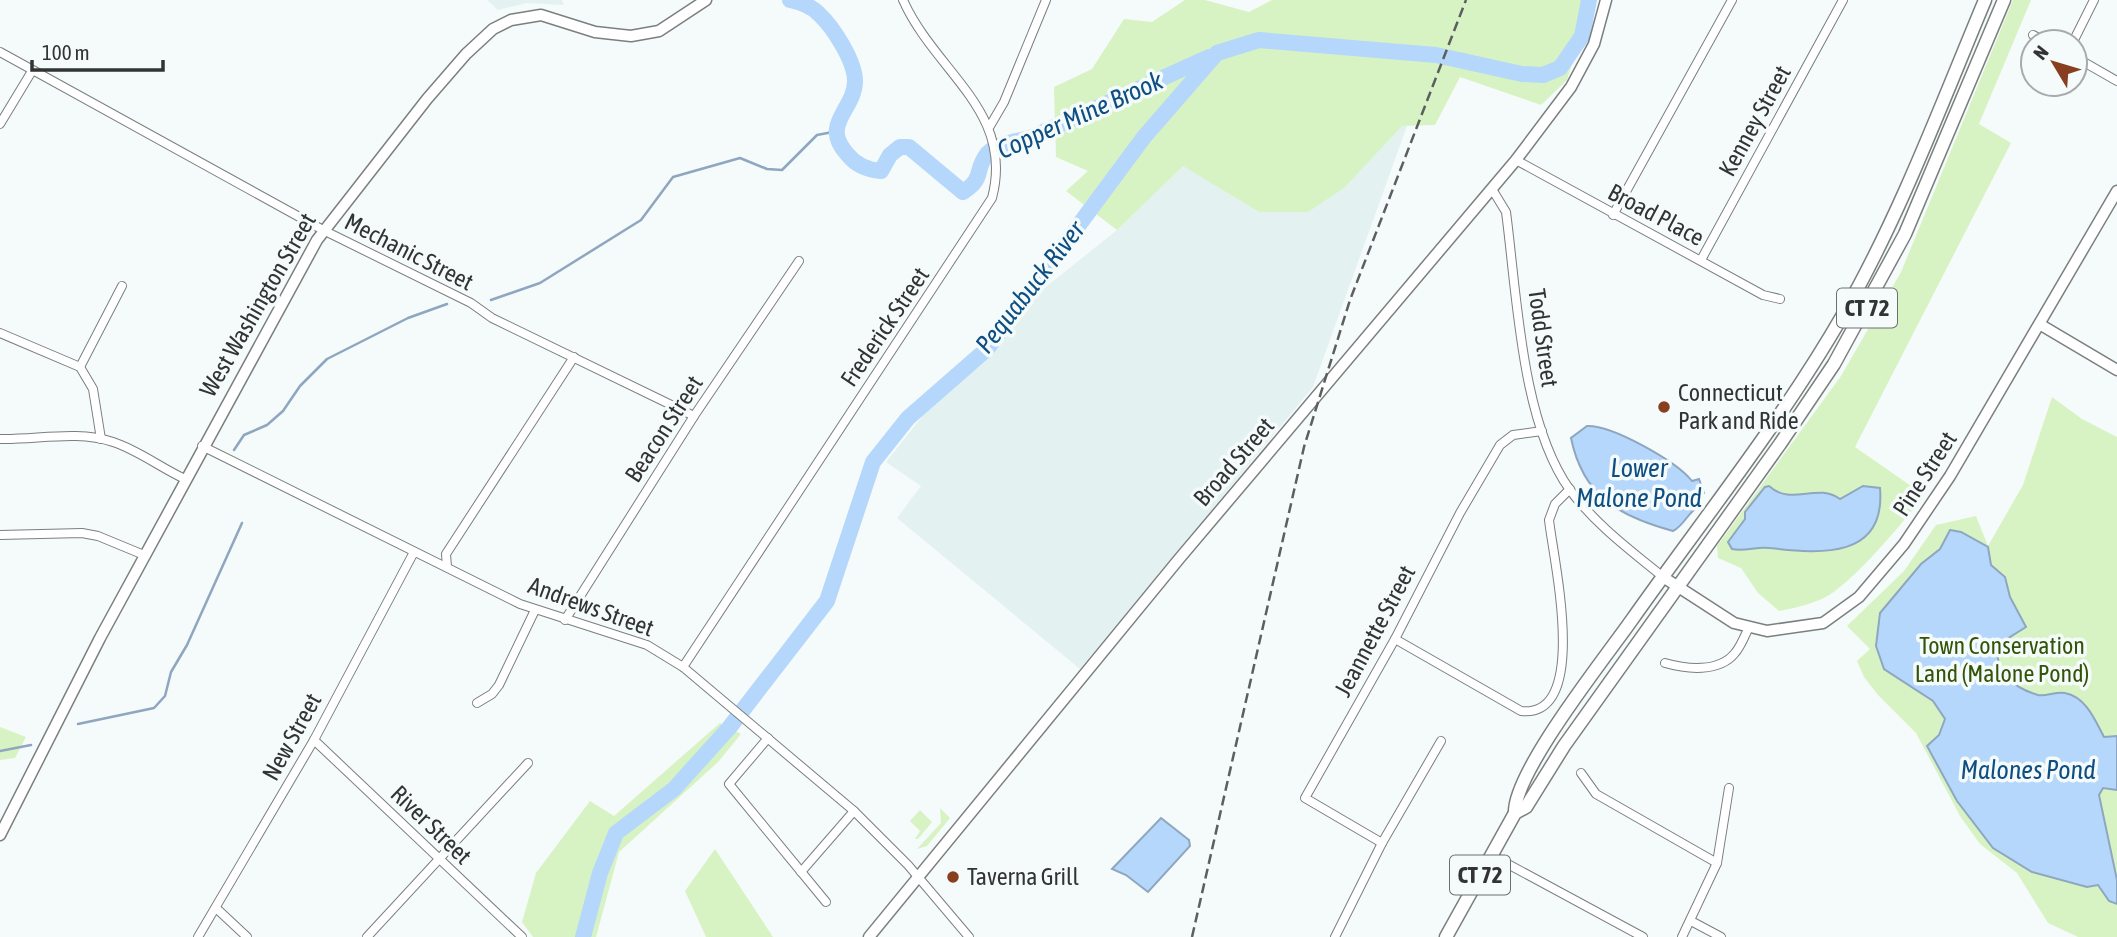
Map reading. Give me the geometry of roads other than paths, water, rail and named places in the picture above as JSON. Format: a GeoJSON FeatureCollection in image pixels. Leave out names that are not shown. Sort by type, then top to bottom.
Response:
{"type":"FeatureCollection","features":[{"type":"Feature","properties":{"kind":"highway","name":"CT 72"},"geometry":{"type":"LineString","coordinates":[[1515,813],[1514,800],[1536,760],[1773,425],[1844,313],[1889,228],[1985,0]]}},
{"type":"Feature","properties":{"kind":"highway","name":"CT 72"},"geometry":{"type":"LineString","coordinates":[[1446,937],[1515,813],[1526,807],[1564,746],[1807,406],[1883,278],[1932,174],[2004,0]]}},
{"type":"Feature","properties":{"kind":"main road","name":"West Washington Street"},"geometry":{"type":"LineString","coordinates":[[0,835],[202,446],[323,230],[427,99],[466,54],[493,29],[511,20],[541,15],[595,32],[631,36],[659,30],[706,0]]}},
{"type":"Feature","properties":{"kind":"main road","name":"Broad Street"},"geometry":{"type":"LineString","coordinates":[[869,937],[1170,570],[1516,160],[1570,87],[1594,44],[1606,0]]}},
{"type":"Feature","properties":{"kind":"main road","name":"Pine Street"},"geometry":{"type":"LineString","coordinates":[[1663,577],[1734,623],[1767,631],[1822,623],[1859,597],[1904,544],[1950,476],[2041,325],[2117,191]]}},
{"type":"Feature","properties":{"kind":"main road"},"geometry":{"type":"LineString","coordinates":[[2041,325],[2117,370]]}},
{"type":"Feature","properties":{"kind":"street","name":"Frederick Street"},"geometry":{"type":"LineString","coordinates":[[683,667],[982,218],[994,190],[998,158],[990,126],[913,21],[903,0]]}},
{"type":"Feature","properties":{"kind":"street"},"geometry":{"type":"LineString","coordinates":[[990,126],[1004,102],[1046,0]]}},
{"type":"Feature","properties":{"kind":"street"},"geometry":{"type":"LineString","coordinates":[[1613,215],[1732,0]]}},
{"type":"Feature","properties":{"kind":"street","name":"Kenney Street"},"geometry":{"type":"LineString","coordinates":[[1701,260],[1843,0]]}},
{"type":"Feature","properties":{"kind":"street"},"geometry":{"type":"LineString","coordinates":[[2080,28],[2094,0]]}},
{"type":"Feature","properties":{"kind":"street","name":"Mechanic Street"},"geometry":{"type":"LineString","coordinates":[[0,52],[323,230],[694,416]]}},
{"type":"Feature","properties":{"kind":"street"},"geometry":{"type":"LineString","coordinates":[[2089,65],[2117,81]]}},
{"type":"Feature","properties":{"kind":"street"},"geometry":{"type":"LineString","coordinates":[[0,124],[32,71]]}},
{"type":"Feature","properties":{"kind":"street","name":"Broad Place"},"geometry":{"type":"LineString","coordinates":[[1516,160],[1763,295],[1780,299]]}},
{"type":"Feature","properties":{"kind":"street","name":"Todd Street"},"geometry":{"type":"LineString","coordinates":[[1492,189],[1506,212],[1528,371],[1542,431],[1570,489],[1612,536],[1663,577]]}},
{"type":"Feature","properties":{"kind":"street","name":"Beacon Street"},"geometry":{"type":"LineString","coordinates":[[565,620],[694,416],[799,261]]}},
{"type":"Feature","properties":{"kind":"street"},"geometry":{"type":"LineString","coordinates":[[80,367],[122,286]]}},
{"type":"Feature","properties":{"kind":"street"},"geometry":{"type":"LineString","coordinates":[[0,333],[80,367],[93,389],[101,439]]}},
{"type":"Feature","properties":{"kind":"street"},"geometry":{"type":"LineString","coordinates":[[447,567],[446,554],[574,358]]}},
{"type":"Feature","properties":{"kind":"street","name":"Jeannette Street"},"geometry":{"type":"LineString","coordinates":[[1382,843],[1305,798],[1395,639],[1460,513],[1500,445],[1513,435],[1542,431]]}},
{"type":"Feature","properties":{"kind":"street"},"geometry":{"type":"LineString","coordinates":[[0,439],[55,436],[101,439],[128,449],[185,480]]}},
{"type":"Feature","properties":{"kind":"street","name":"Andrews Street"},"geometry":{"type":"LineString","coordinates":[[202,446],[535,610],[647,645],[683,667],[854,811],[970,937]]}},
{"type":"Feature","properties":{"kind":"street"},"geometry":{"type":"LineString","coordinates":[[1395,639],[1521,711],[1533,713],[1544,707],[1554,692],[1563,666],[1564,636],[1549,520],[1555,504],[1570,489]]}},
{"type":"Feature","properties":{"kind":"street"},"geometry":{"type":"LineString","coordinates":[[0,535],[82,533],[98,536],[144,555]]}},
{"type":"Feature","properties":{"kind":"street","name":"New Street"},"geometry":{"type":"LineString","coordinates":[[198,937],[314,740],[414,552]]}},
{"type":"Feature","properties":{"kind":"street"},"geometry":{"type":"LineString","coordinates":[[477,703],[492,694],[499,685],[535,610]]}},
{"type":"Feature","properties":{"kind":"street"},"geometry":{"type":"LineString","coordinates":[[1665,663],[1689,670],[1719,663],[1735,654],[1749,627]]}},
{"type":"Feature","properties":{"kind":"street"},"geometry":{"type":"LineString","coordinates":[[768,738],[729,784],[826,902]]}},
{"type":"Feature","properties":{"kind":"street","name":"River Street"},"geometry":{"type":"LineString","coordinates":[[314,740],[522,937]]}},
{"type":"Feature","properties":{"kind":"street"},"geometry":{"type":"LineString","coordinates":[[1335,937],[1382,843],[1441,741]]}},
{"type":"Feature","properties":{"kind":"street"},"geometry":{"type":"LineString","coordinates":[[367,937],[528,763]]}},
{"type":"Feature","properties":{"kind":"street"},"geometry":{"type":"LineString","coordinates":[[1581,773],[1596,794],[1717,863]]}},
{"type":"Feature","properties":{"kind":"street"},"geometry":{"type":"LineString","coordinates":[[1682,937],[1717,863],[1729,788]]}},
{"type":"Feature","properties":{"kind":"street"},"geometry":{"type":"LineString","coordinates":[[801,872],[854,811]]}},
{"type":"Feature","properties":{"kind":"street"},"geometry":{"type":"LineString","coordinates":[[1491,855],[1643,937]]}},
{"type":"Feature","properties":{"kind":"street"},"geometry":{"type":"LineString","coordinates":[[216,908],[247,937]]}},
{"type":"Feature","properties":{"kind":"street"},"geometry":{"type":"LineString","coordinates":[[1691,921],[1721,937]]}},
{"type":"Feature","properties":{"kind":"water","name":"Lower Malone Pond"},"geometry":{"type":"Polygon","coordinates":[[[1587,426],[1612,431],[1627,438],[1672,464],[1692,481],[1699,479],[1704,493],[1698,498],[1700,506],[1673,531],[1636,518],[1606,501],[1584,475],[1571,438],[1587,426]]]}},
{"type":"Feature","properties":{"kind":"water","name":"Lower Malone Pond"},"geometry":{"type":"Polygon","coordinates":[[[1769,486],[1787,495],[1822,493],[1840,499],[1863,486],[1880,488],[1879,511],[1873,528],[1861,540],[1846,547],[1810,551],[1732,549],[1728,542],[1745,519],[1745,512],[1765,487],[1769,486]]]}},
{"type":"Feature","properties":{"kind":"water","name":"Malones Pond"},"geometry":{"type":"Polygon","coordinates":[[[1950,530],[1961,532],[1988,547],[1991,565],[2005,577],[2010,597],[2026,627],[1999,644],[1999,662],[2007,677],[2021,688],[2038,695],[2072,695],[2089,710],[2104,737],[2117,736],[2117,790],[2103,788],[2099,795],[2117,880],[2117,904],[2109,901],[2098,885],[2087,887],[2032,872],[1993,848],[1957,801],[1927,746],[1939,735],[1945,719],[1933,701],[1884,669],[1876,646],[1880,613],[1921,564],[1940,549],[1950,530]]]}},
{"type":"Feature","properties":{"kind":"water"},"geometry":{"type":"Polygon","coordinates":[[[1161,818],[1189,840],[1190,846],[1148,892],[1126,875],[1112,869],[1161,818]]]}},
{"type":"Feature","properties":{"kind":"waterway","name":"Copper Mine Brook"},"geometry":{"type":"LineString","coordinates":[[790,0],[802,3],[825,20],[837,36],[851,64],[854,91],[837,126],[840,144],[848,155],[863,166],[881,171],[890,155],[900,147],[909,147],[963,192],[974,183],[983,160],[996,147],[1030,138],[1209,57]]}},
{"type":"Feature","properties":{"kind":"waterway","name":"Pequabuck River"},"geometry":{"type":"LineString","coordinates":[[583,937],[600,873],[616,833],[674,789],[729,728],[827,601],[873,462],[908,418],[987,349],[1144,137],[1217,53],[1259,40],[1436,55],[1522,74],[1543,75],[1560,68],[1582,36],[1589,0]]}},
{"type":"Feature","properties":{"kind":"waterway"},"geometry":{"type":"LineString","coordinates":[[491,300],[540,283],[641,220],[673,177],[740,158],[767,169],[782,170],[817,135],[838,131]]}},
{"type":"Feature","properties":{"kind":"waterway"},"geometry":{"type":"LineString","coordinates":[[234,450],[244,435],[267,425],[283,411],[300,386],[327,359],[408,318],[447,304]]}},
{"type":"Feature","properties":{"kind":"waterway"},"geometry":{"type":"LineString","coordinates":[[78,724],[154,708],[165,696],[171,672],[187,645],[242,523]]}},
{"type":"Feature","properties":{"kind":"waterway"},"geometry":{"type":"LineString","coordinates":[[0,751],[31,745]]}},
{"type":"Feature","properties":{"kind":"railway"},"geometry":{"type":"LineString","coordinates":[[1192,937],[1304,447],[1350,300],[1466,0]]}},
{"type":"Feature","properties":{"kind":"place","name":"Connecticut Park and Ride"},"geometry":{"type":"Point","coordinates":[1664,407]}},
{"type":"Feature","properties":{"kind":"place","name":"Taverna Grill"},"geometry":{"type":"Point","coordinates":[953,877]}},
{"type":"Feature","properties":{"kind":"park label","name":"Town Conservation Land (Malone Pond)"},"geometry":{"type":"Point","coordinates":[2002,660]}}]}
